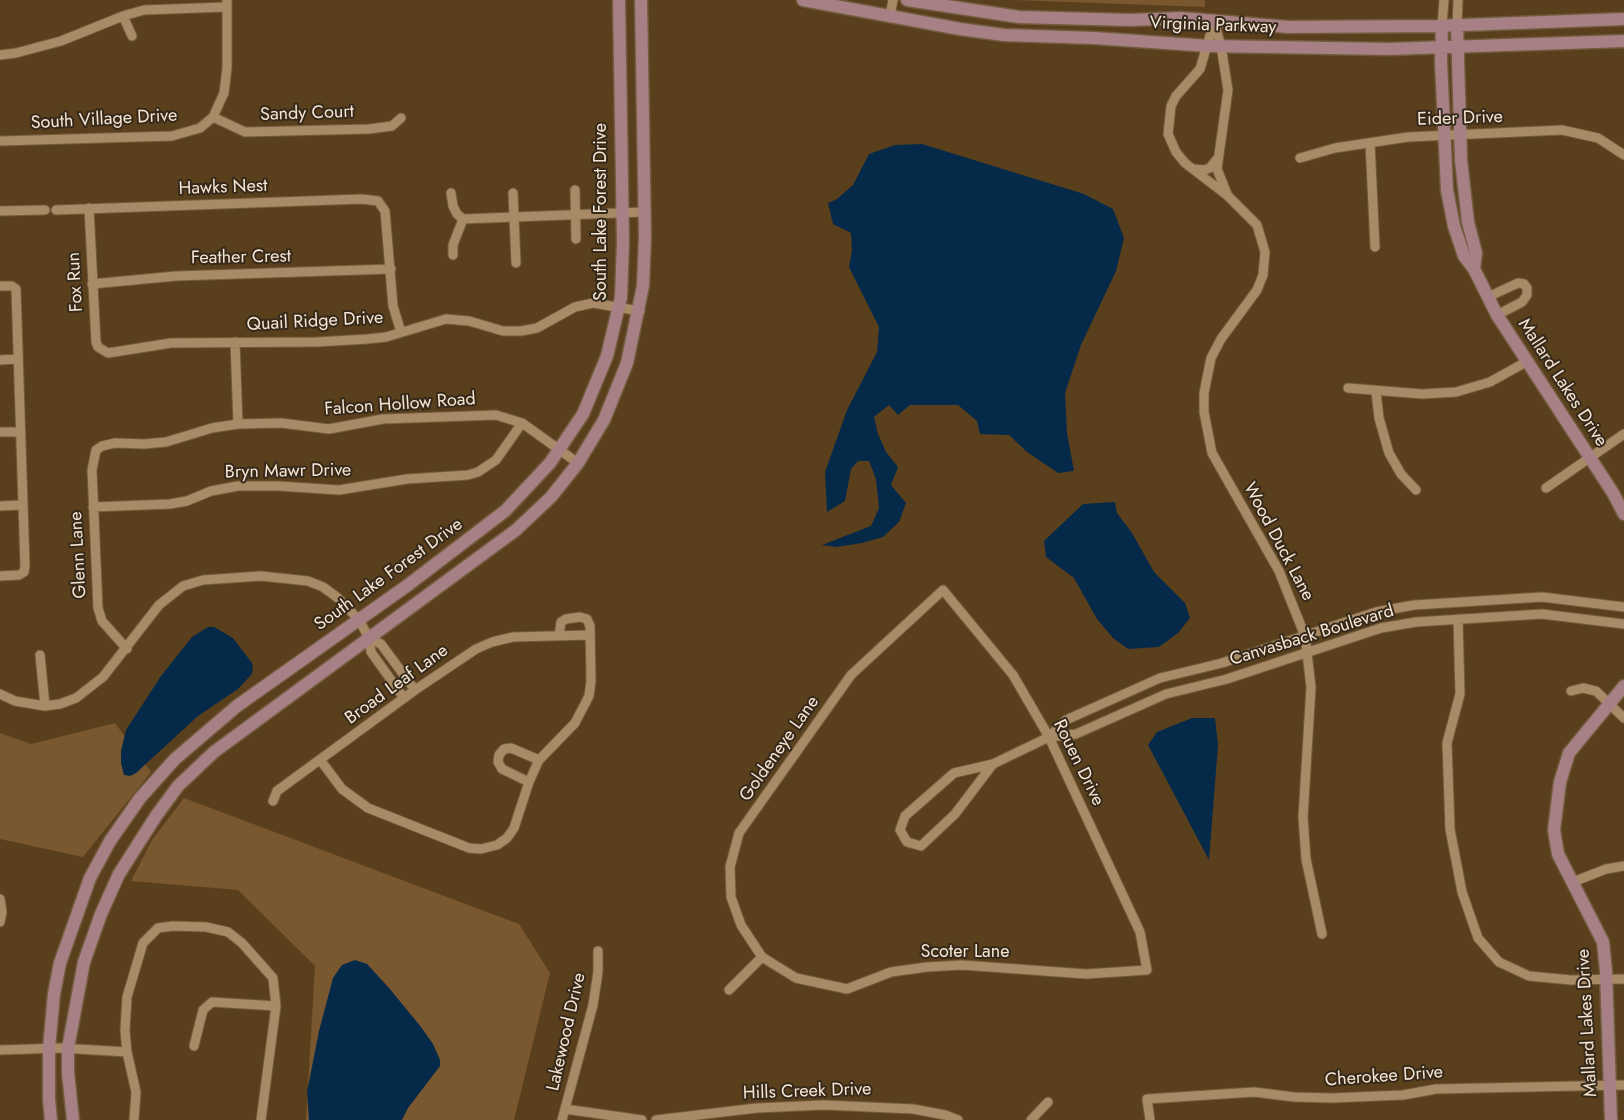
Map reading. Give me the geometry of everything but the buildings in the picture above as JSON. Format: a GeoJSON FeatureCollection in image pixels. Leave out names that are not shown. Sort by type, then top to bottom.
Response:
{"type":"FeatureCollection","features":[{"type":"Feature","properties":{"kind":"main road","name":"South Lake Forest Drive"},"geometry":{"type":"LineString","coordinates":[[51,1120],[49,1048],[56,982],[66,941],[79,905],[99,860],[140,798],[154,780],[204,732],[237,706],[359,620],[505,511],[536,479],[560,450],[574,429],[595,388],[607,356],[620,307],[622,281],[619,0]]}},
{"type":"Feature","properties":{"kind":"main road"},"geometry":{"type":"LineString","coordinates":[[73,1120],[68,1073],[68,1048],[79,979],[91,939],[125,864],[178,786],[214,752],[516,530],[551,497],[578,462],[601,426],[627,363],[640,311],[644,266],[641,0]]}},
{"type":"Feature","properties":{"kind":"main road","name":"Virginia Parkway"},"geometry":{"type":"LineString","coordinates":[[803,0],[1004,35],[1104,38],[1208,46],[1458,48],[1624,41]]}},
{"type":"Feature","properties":{"kind":"main road","name":"Virginia Parkway"},"geometry":{"type":"LineString","coordinates":[[907,0],[1019,18],[1130,20],[1181,18],[1288,27],[1457,26],[1624,20]]}},
{"type":"Feature","properties":{"kind":"main road","name":"Mallard Lakes Drive"},"geometry":{"type":"LineString","coordinates":[[1442,26],[1447,190],[1454,226],[1464,256],[1474,269],[1497,315],[1526,362],[1590,457],[1624,514]]}},
{"type":"Feature","properties":{"kind":"main road","name":"Mallard Lakes Drive"},"geometry":{"type":"LineString","coordinates":[[1457,26],[1461,136],[1468,222],[1476,253],[1474,269]]}},
{"type":"Feature","properties":{"kind":"main road","name":"Mallard Lakes Drive"},"geometry":{"type":"LineString","coordinates":[[1611,1120],[1606,979],[1602,942],[1558,854],[1554,830],[1560,782],[1568,753],[1624,686]]}},
{"type":"Feature","properties":{"kind":"street"},"geometry":{"type":"LineString","coordinates":[[890,16],[893,0]]}},
{"type":"Feature","properties":{"kind":"street"},"geometry":{"type":"LineString","coordinates":[[1442,26],[1444,0]]}},
{"type":"Feature","properties":{"kind":"street","name":"Mallard Lakes Drive"},"geometry":{"type":"LineString","coordinates":[[1457,26],[1458,0]]}},
{"type":"Feature","properties":{"kind":"street"},"geometry":{"type":"LineString","coordinates":[[0,55],[16,53],[61,41],[123,16],[144,10],[226,4],[227,68],[224,93],[213,117]]}},
{"type":"Feature","properties":{"kind":"street"},"geometry":{"type":"LineString","coordinates":[[123,16],[132,36]]}},
{"type":"Feature","properties":{"kind":"street","name":"Wood Duck Lane"},"geometry":{"type":"LineString","coordinates":[[1214,22],[1197,76],[1176,96],[1169,114],[1171,142],[1180,158],[1190,168],[1228,196],[1257,225],[1266,252],[1257,290],[1221,339],[1211,358],[1204,393],[1204,412],[1212,453],[1279,571],[1305,636],[1311,687],[1303,817],[1306,859],[1322,934]]}},
{"type":"Feature","properties":{"kind":"street","name":"Wood Duck Lane"},"geometry":{"type":"LineString","coordinates":[[1214,22],[1221,46],[1228,90],[1217,159],[1218,174],[1228,196]]}},
{"type":"Feature","properties":{"kind":"street","name":"Sandy Court"},"geometry":{"type":"LineString","coordinates":[[213,117],[245,132],[369,129],[392,126],[401,118]]}},
{"type":"Feature","properties":{"kind":"street","name":"South Village Drive"},"geometry":{"type":"LineString","coordinates":[[0,141],[172,136],[200,128],[213,117]]}},
{"type":"Feature","properties":{"kind":"street","name":"Eider Drive"},"geometry":{"type":"LineString","coordinates":[[1300,158],[1335,148],[1408,137],[1562,130],[1598,138],[1622,152]]}},
{"type":"Feature","properties":{"kind":"street"},"geometry":{"type":"LineString","coordinates":[[1370,143],[1375,247]]}},
{"type":"Feature","properties":{"kind":"street"},"geometry":{"type":"LineString","coordinates":[[1190,168],[1204,170],[1210,168],[1217,159]]}},
{"type":"Feature","properties":{"kind":"street"},"geometry":{"type":"LineString","coordinates":[[575,190],[576,239]]}},
{"type":"Feature","properties":{"kind":"street"},"geometry":{"type":"LineString","coordinates":[[451,193],[453,206],[457,214],[463,218],[644,212]]}},
{"type":"Feature","properties":{"kind":"street"},"geometry":{"type":"LineString","coordinates":[[513,193],[516,263]]}},
{"type":"Feature","properties":{"kind":"street","name":"Hawks Nest"},"geometry":{"type":"LineString","coordinates":[[56,210],[362,199],[378,201],[385,211],[391,269]]}},
{"type":"Feature","properties":{"kind":"street","name":"Fox Run"},"geometry":{"type":"LineString","coordinates":[[89,208],[96,342],[103,354]]}},
{"type":"Feature","properties":{"kind":"street"},"geometry":{"type":"LineString","coordinates":[[0,211],[45,210]]}},
{"type":"Feature","properties":{"kind":"street"},"geometry":{"type":"LineString","coordinates":[[453,255],[453,245],[463,218]]}},
{"type":"Feature","properties":{"kind":"street"},"geometry":{"type":"LineString","coordinates":[[391,269],[393,306],[401,332]]}},
{"type":"Feature","properties":{"kind":"street","name":"Feather Crest"},"geometry":{"type":"LineString","coordinates":[[92,284],[176,276],[391,269]]}},
{"type":"Feature","properties":{"kind":"street"},"geometry":{"type":"LineString","coordinates":[[1488,297],[1518,283],[1524,284],[1527,288],[1527,295],[1522,302],[1497,315]]}},
{"type":"Feature","properties":{"kind":"street"},"geometry":{"type":"LineString","coordinates":[[0,286],[12,286],[16,289],[24,572],[19,576],[0,576]]}},
{"type":"Feature","properties":{"kind":"street","name":"Quail Ridge Drive"},"geometry":{"type":"LineString","coordinates":[[103,354],[171,343],[318,342],[367,339],[401,332],[446,319],[469,321],[503,330],[521,331],[537,328],[584,304],[640,311]]}},
{"type":"Feature","properties":{"kind":"street"},"geometry":{"type":"LineString","coordinates":[[235,342],[238,424]]}},
{"type":"Feature","properties":{"kind":"street"},"geometry":{"type":"LineString","coordinates":[[0,360],[18,359]]}},
{"type":"Feature","properties":{"kind":"street"},"geometry":{"type":"LineString","coordinates":[[1348,388],[1376,392],[1422,394],[1456,392],[1490,382],[1526,362]]}},
{"type":"Feature","properties":{"kind":"street"},"geometry":{"type":"LineString","coordinates":[[1376,392],[1379,418],[1387,448],[1401,474],[1416,490]]}},
{"type":"Feature","properties":{"kind":"street","name":"Falcon Hollow Road"},"geometry":{"type":"LineString","coordinates":[[96,450],[107,444],[166,442],[212,428],[238,424],[281,422],[329,429],[384,419],[485,415],[506,417],[522,423],[578,462]]}},
{"type":"Feature","properties":{"kind":"street","name":"Bryn Mawr Drive"},"geometry":{"type":"LineString","coordinates":[[93,507],[170,504],[187,501],[211,491],[238,486],[278,486],[340,490],[407,479],[468,474],[478,472],[496,460],[522,423]]}},
{"type":"Feature","properties":{"kind":"street"},"geometry":{"type":"LineString","coordinates":[[0,432],[20,432]]}},
{"type":"Feature","properties":{"kind":"street"},"geometry":{"type":"LineString","coordinates":[[1546,488],[1624,434]]}},
{"type":"Feature","properties":{"kind":"street","name":"Glenn Lane"},"geometry":{"type":"LineString","coordinates":[[96,450],[92,470],[98,608],[102,621],[127,649]]}},
{"type":"Feature","properties":{"kind":"street"},"geometry":{"type":"LineString","coordinates":[[0,506],[22,505]]}},
{"type":"Feature","properties":{"kind":"street"},"geometry":{"type":"LineString","coordinates":[[0,694],[16,701],[45,706],[60,704],[76,698],[91,688],[127,649],[159,605],[184,586],[203,580],[261,576],[308,581],[331,592],[359,620],[369,638],[370,652],[404,698]]}},
{"type":"Feature","properties":{"kind":"street","name":"Rouen Drive"},"geometry":{"type":"LineString","coordinates":[[943,590],[1013,675],[1049,737],[1140,932],[1147,970]]}},
{"type":"Feature","properties":{"kind":"street","name":"Goldeneye Lane"},"geometry":{"type":"LineString","coordinates":[[762,957],[741,925],[731,897],[730,867],[739,833],[851,675],[943,590]]}},
{"type":"Feature","properties":{"kind":"street","name":"Canvasback Boulevard"},"geometry":{"type":"LineString","coordinates":[[993,764],[955,814],[921,846],[907,842],[900,830],[905,816],[954,773],[993,764],[1049,737],[1066,720],[1160,678],[1222,663],[1376,612],[1414,605],[1542,597],[1624,607]]}},
{"type":"Feature","properties":{"kind":"street","name":"Canvasback Boulevard"},"geometry":{"type":"LineString","coordinates":[[1049,737],[1076,734],[1166,694],[1227,679],[1388,627],[1416,622],[1542,614],[1624,624]]}},
{"type":"Feature","properties":{"kind":"street"},"geometry":{"type":"LineString","coordinates":[[321,761],[342,789],[368,808],[469,848],[481,849],[497,845],[507,838],[514,828],[529,782],[539,760],[575,722],[583,710],[591,681],[590,635],[587,619],[580,617],[561,622],[559,636]]}},
{"type":"Feature","properties":{"kind":"street"},"geometry":{"type":"LineString","coordinates":[[1458,619],[1460,694],[1448,743],[1450,829],[1462,892],[1478,938],[1499,962],[1529,976],[1571,980],[1624,979]]}},
{"type":"Feature","properties":{"kind":"street","name":"Broad Leaf Lane"},"geometry":{"type":"LineString","coordinates":[[273,801],[277,791],[321,761],[415,690],[476,649],[492,642],[513,637],[590,635]]}},
{"type":"Feature","properties":{"kind":"street"},"geometry":{"type":"LineString","coordinates":[[369,638],[381,644],[415,690]]}},
{"type":"Feature","properties":{"kind":"street"},"geometry":{"type":"LineString","coordinates":[[40,655],[45,706]]}},
{"type":"Feature","properties":{"kind":"street"},"geometry":{"type":"LineString","coordinates":[[1571,691],[1583,688],[1596,691],[1624,718]]}},
{"type":"Feature","properties":{"kind":"street"},"geometry":{"type":"LineString","coordinates":[[529,782],[502,769],[498,762],[498,755],[504,749],[512,748],[539,760]]}},
{"type":"Feature","properties":{"kind":"street"},"geometry":{"type":"LineString","coordinates":[[1573,882],[1606,869],[1624,866]]}},
{"type":"Feature","properties":{"kind":"street"},"geometry":{"type":"LineString","coordinates":[[0,899],[2,912],[0,922]]}},
{"type":"Feature","properties":{"kind":"street"},"geometry":{"type":"LineString","coordinates":[[134,1120],[136,1092],[127,1052],[125,1016],[133,971],[143,943],[158,928],[206,927],[228,932],[242,943],[273,978],[276,1006],[261,1120]]}},
{"type":"Feature","properties":{"kind":"street","name":"Lakewood Drive"},"geometry":{"type":"LineString","coordinates":[[562,1120],[593,1006],[598,972],[598,951]]}},
{"type":"Feature","properties":{"kind":"street"},"geometry":{"type":"LineString","coordinates":[[730,990],[762,957]]}},
{"type":"Feature","properties":{"kind":"street","name":"Scoter Lane"},"geometry":{"type":"LineString","coordinates":[[762,957],[796,978],[847,989],[891,972],[927,966],[962,965],[1086,974],[1147,970]]}},
{"type":"Feature","properties":{"kind":"street"},"geometry":{"type":"LineString","coordinates":[[194,1046],[203,1010],[212,1002],[276,1006]]}},
{"type":"Feature","properties":{"kind":"street"},"geometry":{"type":"LineString","coordinates":[[0,1050],[68,1048],[127,1052]]}},
{"type":"Feature","properties":{"kind":"street","name":"Cherokee Drive"},"geometry":{"type":"LineString","coordinates":[[1150,1120],[1147,1099],[1254,1092],[1294,1097],[1332,1098],[1403,1095],[1436,1089],[1624,1085]]}},
{"type":"Feature","properties":{"kind":"street"},"geometry":{"type":"LineString","coordinates":[[1031,1120],[1048,1102]]}},
{"type":"Feature","properties":{"kind":"street","name":"Hills Creek Drive"},"geometry":{"type":"LineString","coordinates":[[656,1120],[757,1108],[824,1105],[913,1109],[945,1115],[958,1120]]}},
{"type":"Feature","properties":{"kind":"street"},"geometry":{"type":"LineString","coordinates":[[565,1110],[642,1120]]}},
{"type":"Feature","properties":{"kind":"shaded area"},"geometry":{"type":"Polygon","coordinates":[[[1014,0],[1205,0],[1205,7],[1014,0]]]}},
{"type":"Feature","properties":{"kind":"shaded area"},"geometry":{"type":"Polygon","coordinates":[[[115,723],[151,772],[83,857],[0,839],[0,733],[31,744],[115,723]]]}},
{"type":"Feature","properties":{"kind":"shaded area"},"geometry":{"type":"Polygon","coordinates":[[[184,798],[519,924],[550,973],[514,1120],[306,1120],[315,966],[238,890],[131,881],[152,840],[184,798]]]}},
{"type":"Feature","properties":{"kind":"water"},"geometry":{"type":"Polygon","coordinates":[[[922,144],[1084,194],[1113,209],[1124,238],[1116,271],[1081,345],[1065,393],[1067,433],[1074,471],[1058,473],[1027,452],[1009,435],[980,434],[977,421],[958,405],[910,405],[898,415],[889,405],[874,417],[878,434],[886,452],[898,467],[891,485],[906,503],[899,522],[883,537],[836,547],[822,545],[871,526],[879,508],[876,479],[869,461],[858,461],[851,469],[845,501],[827,512],[825,472],[847,410],[877,352],[879,327],[849,267],[852,250],[851,233],[833,224],[828,203],[837,199],[853,185],[869,154],[895,145],[922,144]]]}},
{"type":"Feature","properties":{"kind":"water"},"geometry":{"type":"Polygon","coordinates":[[[1115,502],[1117,513],[1132,533],[1154,572],[1185,603],[1190,618],[1178,633],[1159,647],[1128,649],[1113,638],[1097,619],[1074,578],[1046,557],[1044,541],[1083,504],[1115,502]]]}},
{"type":"Feature","properties":{"kind":"water"},"geometry":{"type":"Polygon","coordinates":[[[208,627],[214,627],[233,638],[252,663],[253,670],[251,675],[238,689],[198,716],[136,773],[130,776],[124,775],[121,751],[126,730],[161,676],[192,637],[208,627]]]}},
{"type":"Feature","properties":{"kind":"water"},"geometry":{"type":"Polygon","coordinates":[[[1192,718],[1215,718],[1218,745],[1209,860],[1148,745],[1157,732],[1192,718]]]}},
{"type":"Feature","properties":{"kind":"water"},"geometry":{"type":"Polygon","coordinates":[[[355,960],[367,964],[389,988],[421,1027],[433,1044],[440,1060],[440,1066],[408,1108],[402,1120],[309,1120],[307,1092],[319,1031],[333,978],[342,965],[355,960]]]}}]}
